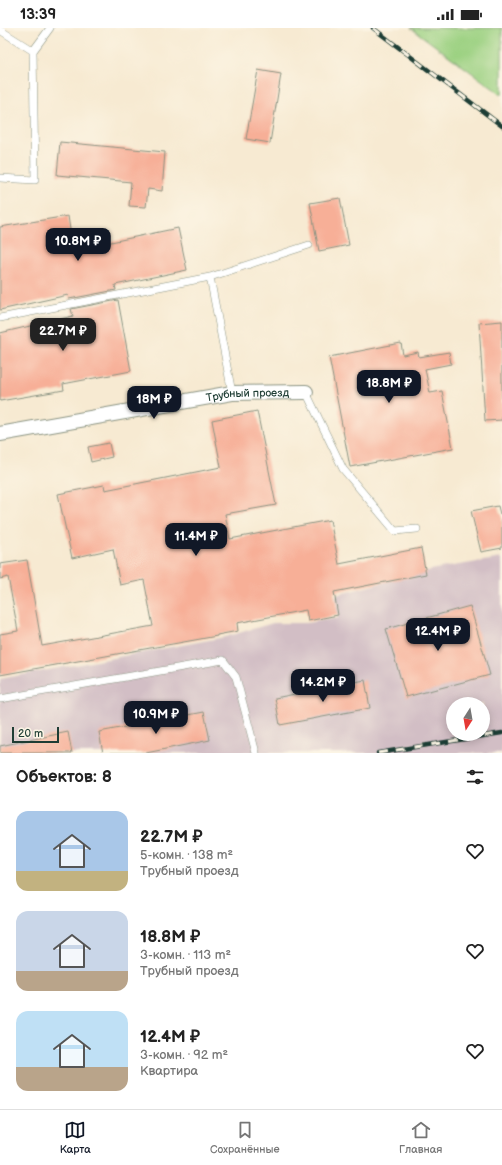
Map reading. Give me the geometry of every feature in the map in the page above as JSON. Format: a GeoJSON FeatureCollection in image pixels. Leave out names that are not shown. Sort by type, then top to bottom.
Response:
{"type":"FeatureCollection","features":[{"type":"Feature","properties":{"kind":"street","name":"Трубный проезд"},"geometry":{"type":"LineString","coordinates":[[0,434],[232,393],[306,392]]}},
{"type":"Feature","properties":{"kind":"lane"},"geometry":{"type":"LineString","coordinates":[[0,178],[35,180],[33,51],[50,28]]}},
{"type":"Feature","properties":{"kind":"lane"},"geometry":{"type":"LineString","coordinates":[[0,30],[33,51]]}},
{"type":"Feature","properties":{"kind":"lane"},"geometry":{"type":"LineString","coordinates":[[0,318],[210,277],[309,245]]}},
{"type":"Feature","properties":{"kind":"lane"},"geometry":{"type":"LineString","coordinates":[[210,277],[232,393]]}},
{"type":"Feature","properties":{"kind":"lane"},"geometry":{"type":"LineString","coordinates":[[306,392],[343,469],[395,531],[417,530]]}},
{"type":"Feature","properties":{"kind":"lane"},"geometry":{"type":"LineString","coordinates":[[0,700],[223,660],[236,677],[256,753]]}},
{"type":"Feature","properties":{"kind":"shaded area"},"geometry":{"type":"Polygon","coordinates":[[[502,558],[502,753],[0,753],[0,679],[225,637],[273,623],[306,623],[338,618],[336,595],[435,569],[502,558]]]}},
{"type":"Feature","properties":{"kind":"green space"},"geometry":{"type":"Polygon","coordinates":[[[411,28],[502,28],[502,95],[411,28]]]}},
{"type":"Feature","properties":{"kind":"building"},"geometry":{"type":"Polygon","coordinates":[[[258,70],[281,74],[270,143],[246,139],[258,70]]]}},
{"type":"Feature","properties":{"kind":"building"},"geometry":{"type":"Polygon","coordinates":[[[60,142],[165,152],[162,191],[148,189],[146,207],[129,206],[131,182],[57,175],[60,142]]]}},
{"type":"Feature","properties":{"kind":"building"},"geometry":{"type":"Polygon","coordinates":[[[340,198],[349,245],[319,251],[310,203],[340,198]]]}},
{"type":"Feature","properties":{"kind":"building"},"geometry":{"type":"Polygon","coordinates":[[[68,216],[73,250],[178,228],[187,270],[115,285],[116,290],[69,299],[68,295],[0,310],[0,227],[68,216]]]}},
{"type":"Feature","properties":{"kind":"building"},"geometry":{"type":"Polygon","coordinates":[[[118,300],[131,371],[63,384],[64,390],[0,401],[0,333],[73,316],[71,309],[118,300]]]}},
{"type":"Feature","properties":{"kind":"building"},"geometry":{"type":"Polygon","coordinates":[[[502,321],[502,420],[485,421],[479,323],[502,321]]]}},
{"type":"Feature","properties":{"kind":"building"},"geometry":{"type":"Polygon","coordinates":[[[401,343],[403,355],[418,352],[419,357],[449,352],[451,364],[425,369],[430,393],[442,391],[453,448],[350,467],[329,357],[401,343]]]}},
{"type":"Feature","properties":{"kind":"building"},"geometry":{"type":"Polygon","coordinates":[[[257,411],[276,505],[225,514],[230,539],[330,520],[339,564],[421,548],[426,574],[334,592],[338,615],[308,621],[306,610],[237,623],[238,631],[217,636],[0,675],[0,634],[18,631],[8,577],[0,579],[0,564],[27,560],[42,646],[153,626],[144,580],[120,585],[113,549],[72,558],[58,494],[104,485],[105,490],[221,467],[212,420],[257,411]]]}},
{"type":"Feature","properties":{"kind":"building"},"geometry":{"type":"Polygon","coordinates":[[[109,443],[112,457],[91,462],[88,447],[109,443]]]}},
{"type":"Feature","properties":{"kind":"building"},"geometry":{"type":"Polygon","coordinates":[[[498,506],[500,514],[502,514],[502,548],[481,552],[471,511],[498,506]]]}},
{"type":"Feature","properties":{"kind":"building"},"geometry":{"type":"Polygon","coordinates":[[[470,606],[490,675],[406,697],[386,629],[470,606]]]}},
{"type":"Feature","properties":{"kind":"building"},"geometry":{"type":"Polygon","coordinates":[[[365,680],[370,708],[280,725],[275,698],[365,680]]]}},
{"type":"Feature","properties":{"kind":"building"},"geometry":{"type":"Polygon","coordinates":[[[204,712],[210,740],[146,753],[103,753],[99,732],[204,712]]]}},
{"type":"Feature","properties":{"kind":"building"},"geometry":{"type":"Polygon","coordinates":[[[68,732],[72,753],[0,753],[0,746],[68,732]]]}},
{"type":"Feature","properties":{"kind":"railway"},"geometry":{"type":"LineString","coordinates":[[373,28],[502,126]]}},
{"type":"Feature","properties":{"kind":"railway"},"geometry":{"type":"LineString","coordinates":[[378,753],[502,733]]}}]}
